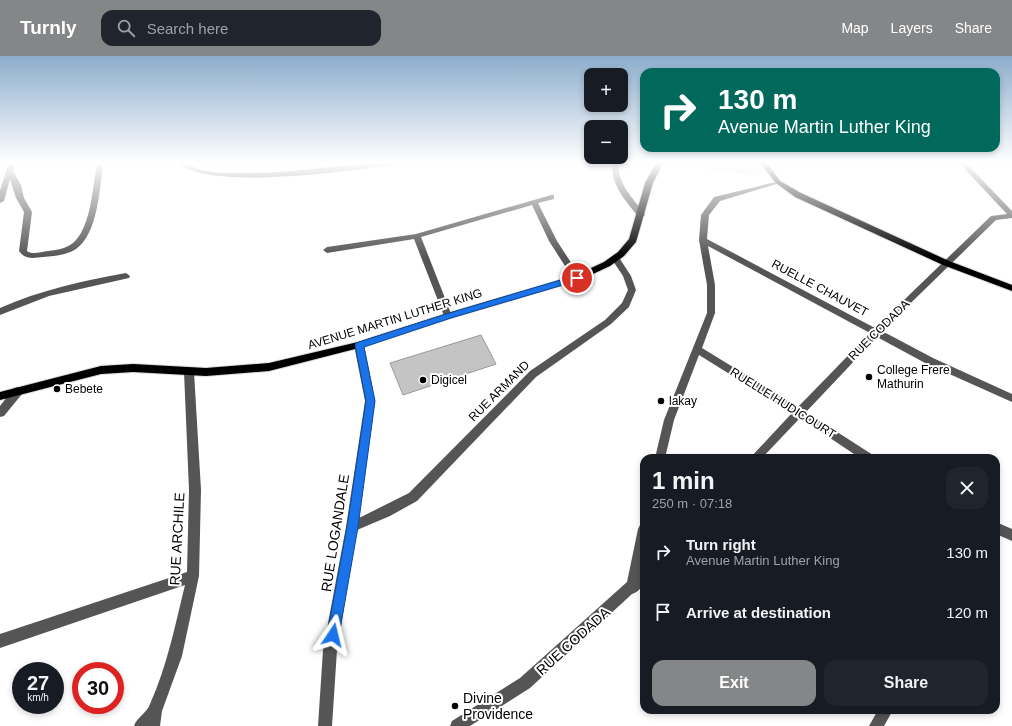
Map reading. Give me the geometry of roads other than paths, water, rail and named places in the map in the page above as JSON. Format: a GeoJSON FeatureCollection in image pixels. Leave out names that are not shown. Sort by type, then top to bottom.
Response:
{"type":"FeatureCollection","features":[{"type":"Feature","properties":{"kind":"main road","name":"AVENUE MARTIN LUTHER KING"},"geometry":{"type":"LineString","coordinates":[[0,396],[101,370],[133,368],[189,372],[269,368],[359,345],[448,316],[577,278],[621,254],[632,240],[646,194]]}},
{"type":"Feature","properties":{"kind":"main road"},"geometry":{"type":"LineString","coordinates":[[797,194],[946,263],[1012,288]]}},
{"type":"Feature","properties":{"kind":"street"},"geometry":{"type":"LineString","coordinates":[[19,194],[28,212],[23,251],[25,254],[31,256],[63,250],[78,244],[92,215],[95,194]]}},
{"type":"Feature","properties":{"kind":"street"},"geometry":{"type":"LineString","coordinates":[[625,194],[641,214]]}},
{"type":"Feature","properties":{"kind":"street"},"geometry":{"type":"LineString","coordinates":[[661,454],[669,420],[711,313],[711,285],[703,240],[705,215],[717,199],[734,194]]}},
{"type":"Feature","properties":{"kind":"street"},"geometry":{"type":"LineString","coordinates":[[992,194],[1012,215]]}},
{"type":"Feature","properties":{"kind":"street"},"geometry":{"type":"LineString","coordinates":[[327,250],[417,236],[551,197]]}},
{"type":"Feature","properties":{"kind":"street"},"geometry":{"type":"LineString","coordinates":[[534,202],[553,241],[577,278]]}},
{"type":"Feature","properties":{"kind":"street","name":"RUE CODADA"},"geometry":{"type":"LineString","coordinates":[[759,454],[877,331],[946,263],[994,218],[1012,215]]}},
{"type":"Feature","properties":{"kind":"street"},"geometry":{"type":"LineString","coordinates":[[417,236],[448,316]]}},
{"type":"Feature","properties":{"kind":"street","name":"RUELLE CHAUVET"},"geometry":{"type":"LineString","coordinates":[[703,240],[877,331],[930,361],[1012,398]]}},
{"type":"Feature","properties":{"kind":"street","name":"RUE ARMAND"},"geometry":{"type":"LineString","coordinates":[[352,527],[386,512],[413,497],[533,374],[608,322],[626,305],[632,290],[627,276],[615,258]]}},
{"type":"Feature","properties":{"kind":"street"},"geometry":{"type":"LineString","coordinates":[[0,312],[18,303],[68,288],[126,276]]}},
{"type":"Feature","properties":{"kind":"street","name":"RUE LOGANDALE"},"geometry":{"type":"LineString","coordinates":[[324,726],[330,650],[352,527],[370,401],[359,345]]}},
{"type":"Feature","properties":{"kind":"street","name":"RUELLE HUDICOURT"},"geometry":{"type":"LineString","coordinates":[[697,349],[862,454]]}},
{"type":"Feature","properties":{"kind":"street","name":"RUE ARCHILE"},"geometry":{"type":"LineString","coordinates":[[153,726],[155,711],[175,656],[194,576],[195,490],[189,372]]}},
{"type":"Feature","properties":{"kind":"street"},"geometry":{"type":"LineString","coordinates":[[0,413],[18,391]]}},
{"type":"Feature","properties":{"kind":"street"},"geometry":{"type":"LineString","coordinates":[[1000,530],[1012,535]]}},
{"type":"Feature","properties":{"kind":"street"},"geometry":{"type":"LineString","coordinates":[[632,588],[640,549]]}},
{"type":"Feature","properties":{"kind":"street"},"geometry":{"type":"LineString","coordinates":[[0,641],[194,576]]}},
{"type":"Feature","properties":{"kind":"street","name":"RUE CODADA"},"geometry":{"type":"LineString","coordinates":[[457,726],[525,683],[640,579]]}},
{"type":"Feature","properties":{"kind":"street"},"geometry":{"type":"LineString","coordinates":[[142,726],[155,711]]}},
{"type":"Feature","properties":{"kind":"street"},"geometry":{"type":"LineString","coordinates":[[876,726],[884,714]]}},
{"type":"Feature","properties":{"kind":"place","name":"College Frere Mathurin"},"geometry":{"type":"Point","coordinates":[869,377]}},
{"type":"Feature","properties":{"kind":"place","name":"Digicel"},"geometry":{"type":"Point","coordinates":[423,380]}},
{"type":"Feature","properties":{"kind":"place","name":"Bebete"},"geometry":{"type":"Point","coordinates":[57,389]}},
{"type":"Feature","properties":{"kind":"place","name":"lakay"},"geometry":{"type":"Point","coordinates":[661,401]}},
{"type":"Feature","properties":{"kind":"place","name":"Divine Providence"},"geometry":{"type":"Point","coordinates":[455,706]}}]}
